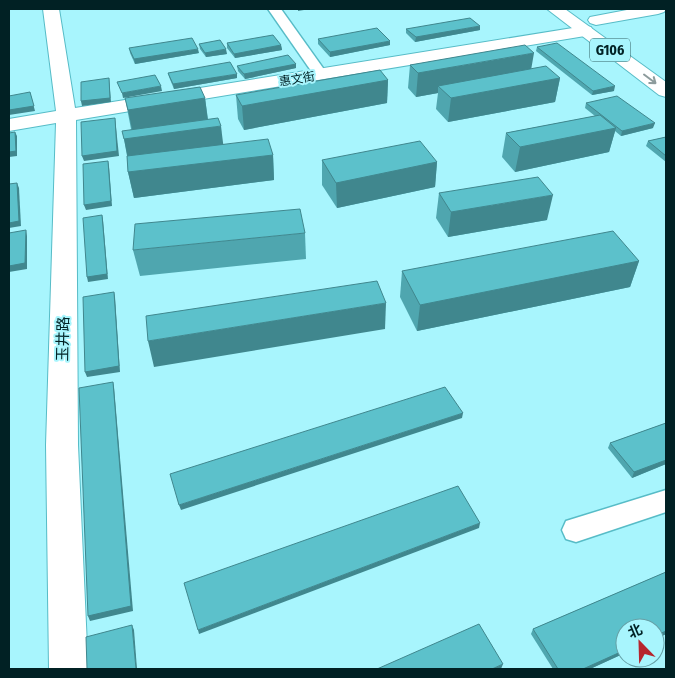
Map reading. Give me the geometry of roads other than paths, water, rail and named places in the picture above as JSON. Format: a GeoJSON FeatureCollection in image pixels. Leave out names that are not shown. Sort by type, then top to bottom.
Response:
{"type":"FeatureCollection","features":[{"type":"Feature","properties":{"kind":"main road","name":"玉井路"},"geometry":{"type":"LineString","coordinates":[[52,9],[66,115],[62,445],[68,669]]}},
{"type":"Feature","properties":{"kind":"main road","name":"G106"},"geometry":{"type":"LineString","coordinates":[[555,9],[596,26],[636,49]]}},
{"type":"Feature","properties":{"kind":"main road","name":"G106"},"geometry":{"type":"LineString","coordinates":[[580,9],[666,91]]}},
{"type":"Feature","properties":{"kind":"main road"},"geometry":{"type":"LineString","coordinates":[[596,26],[658,9]]}},
{"type":"Feature","properties":{"kind":"main road"},"geometry":{"type":"LineString","coordinates":[[596,26],[666,16]]}},
{"type":"Feature","properties":{"kind":"main road","name":"惠文街"},"geometry":{"type":"LineString","coordinates":[[9,125],[321,75],[596,26]]}},
{"type":"Feature","properties":{"kind":"street"},"geometry":{"type":"LineString","coordinates":[[274,9],[321,75]]}},
{"type":"Feature","properties":{"kind":"street"},"geometry":{"type":"LineString","coordinates":[[576,530],[666,501]]}}]}
